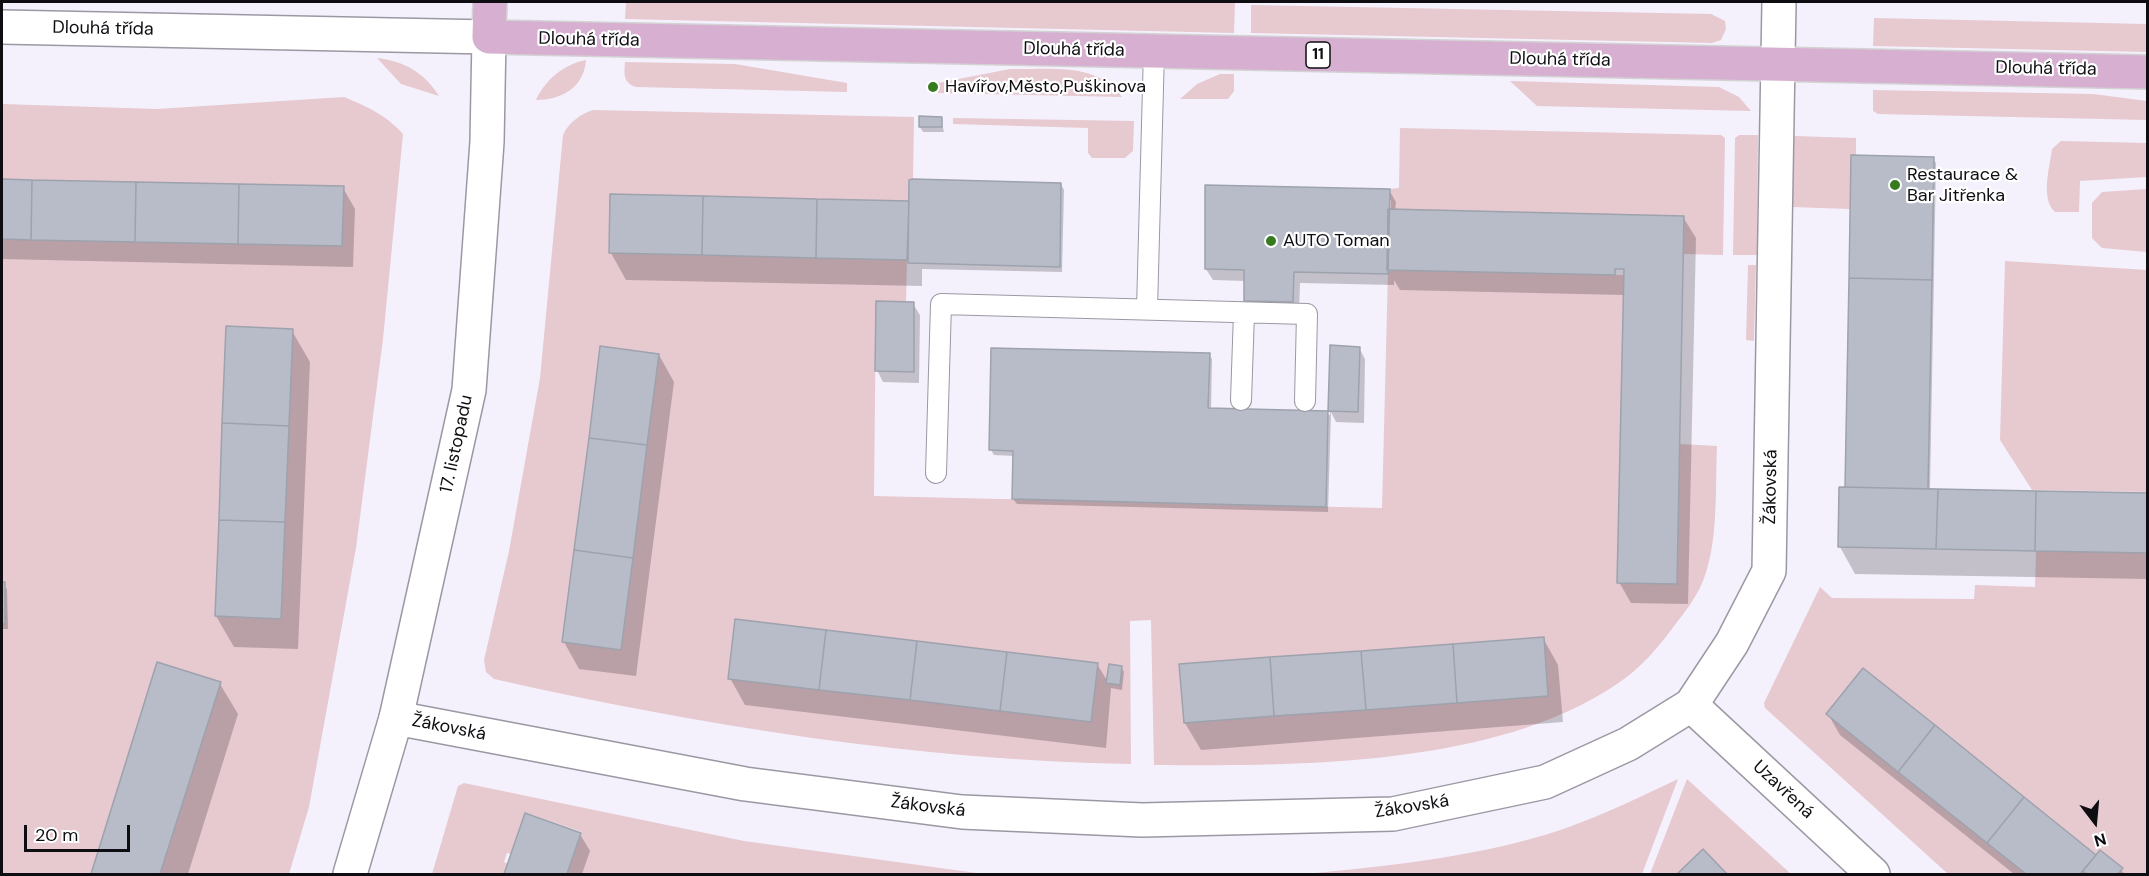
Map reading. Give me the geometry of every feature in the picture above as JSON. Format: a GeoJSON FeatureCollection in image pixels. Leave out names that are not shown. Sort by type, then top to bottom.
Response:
{"type":"FeatureCollection","features":[{"type":"Feature","properties":{"kind":"main road","name":"17. listopadu"},"geometry":{"type":"LineString","coordinates":[[489,37],[490,2]]}},
{"type":"Feature","properties":{"kind":"main road","name":"Dlouhá třída"},"geometry":{"type":"LineString","coordinates":[[489,37],[2148,72]]}},
{"type":"Feature","properties":{"kind":"street","name":"Žákovská"},"geometry":{"type":"LineString","coordinates":[[396,718],[745,784],[962,812],[1142,820],[1393,814],[1545,782],[1628,744],[1691,705],[1732,643],[1769,571],[1779,2]]}},
{"type":"Feature","properties":{"kind":"street","name":"Dlouhá třída"},"geometry":{"type":"LineString","coordinates":[[2,27],[489,37]]}},
{"type":"Feature","properties":{"kind":"street","name":"17. listopadu"},"geometry":{"type":"LineString","coordinates":[[350,874],[396,718],[469,390],[487,142],[489,37]]}},
{"type":"Feature","properties":{"kind":"street","name":"Uzavřená"},"geometry":{"type":"LineString","coordinates":[[1691,705],[1873,874]]}},
{"type":"Feature","properties":{"kind":"lane"},"geometry":{"type":"LineString","coordinates":[[1147,309],[1154,51]]}},
{"type":"Feature","properties":{"kind":"lane"},"geometry":{"type":"LineString","coordinates":[[936,473],[941,304],[1307,314],[1305,401]]}},
{"type":"Feature","properties":{"kind":"lane"},"geometry":{"type":"LineString","coordinates":[[1241,400],[1244,313]]}},
{"type":"Feature","properties":{"kind":"shaded area"},"geometry":{"type":"Polygon","coordinates":[[[626,2],[1235,3],[1234,33],[625,19],[626,2]]]}},
{"type":"Feature","properties":{"kind":"shaded area"},"geometry":{"type":"Polygon","coordinates":[[[1251,5],[1711,14],[1725,21],[1726,29],[1721,40],[1712,43],[1251,33],[1251,5]]]}},
{"type":"Feature","properties":{"kind":"shaded area"},"geometry":{"type":"Polygon","coordinates":[[[1874,18],[2147,24],[2147,52],[1873,46],[1874,18]]]}},
{"type":"Feature","properties":{"kind":"shaded area"},"geometry":{"type":"Polygon","coordinates":[[[377,58],[405,65],[427,81],[439,96],[401,84],[377,58]]]}},
{"type":"Feature","properties":{"kind":"shaded area"},"geometry":{"type":"Polygon","coordinates":[[[586,60],[581,78],[570,90],[554,98],[536,100],[556,74],[570,65],[586,60]]]}},
{"type":"Feature","properties":{"kind":"shaded area"},"geometry":{"type":"Polygon","coordinates":[[[625,62],[735,64],[847,83],[847,92],[636,87],[627,80],[625,62]]]}},
{"type":"Feature","properties":{"kind":"shaded area"},"geometry":{"type":"Polygon","coordinates":[[[1010,69],[1056,69],[1086,73],[1112,86],[1122,97],[938,93],[938,83],[1010,69]]]}},
{"type":"Feature","properties":{"kind":"shaded area"},"geometry":{"type":"Polygon","coordinates":[[[1220,74],[1234,74],[1234,91],[1228,99],[1180,99],[1197,84],[1220,74]]]}},
{"type":"Feature","properties":{"kind":"shaded area"},"geometry":{"type":"Polygon","coordinates":[[[1510,81],[1719,87],[1739,97],[1751,111],[1537,106],[1510,81]]]}},
{"type":"Feature","properties":{"kind":"shaded area"},"geometry":{"type":"Polygon","coordinates":[[[1873,90],[2093,94],[2147,101],[2147,120],[1878,114],[1873,111],[1873,90]]]}},
{"type":"Feature","properties":{"kind":"shaded area"},"geometry":{"type":"Polygon","coordinates":[[[344,97],[376,112],[403,134],[383,339],[356,548],[309,807],[289,874],[2,874],[2,104],[157,109],[344,97]]]}},
{"type":"Feature","properties":{"kind":"shaded area"},"geometry":{"type":"Polygon","coordinates":[[[593,110],[914,117],[913,179],[909,201],[610,194],[610,253],[907,260],[906,302],[876,302],[874,496],[1382,508],[1388,270],[1624,275],[1618,583],[1680,444],[1717,446],[1714,532],[1703,581],[1686,610],[1641,665],[1617,684],[1568,711],[1513,732],[1455,746],[1393,756],[1331,762],[1154,765],[1151,620],[1130,621],[1131,764],[970,756],[810,738],[651,712],[494,679],[486,672],[484,660],[509,551],[540,378],[563,135],[576,119],[593,110]]]}},
{"type":"Feature","properties":{"kind":"shaded area"},"geometry":{"type":"Polygon","coordinates":[[[953,118],[1134,121],[1133,151],[1125,158],[1092,158],[1088,153],[1088,128],[953,124],[953,118]]]}},
{"type":"Feature","properties":{"kind":"shaded area"},"geometry":{"type":"Polygon","coordinates":[[[1400,128],[1721,135],[1725,138],[1723,255],[1684,254],[1684,216],[1389,210],[1390,189],[1399,188],[1400,128]]]}},
{"type":"Feature","properties":{"kind":"shaded area"},"geometry":{"type":"Polygon","coordinates":[[[1739,135],[1758,135],[1757,255],[1733,255],[1735,138],[1739,135]]]}},
{"type":"Feature","properties":{"kind":"shaded area"},"geometry":{"type":"Polygon","coordinates":[[[1794,136],[1856,138],[1856,155],[1851,155],[1850,209],[1792,207],[1794,136]]]}},
{"type":"Feature","properties":{"kind":"shaded area"},"geometry":{"type":"Polygon","coordinates":[[[2061,141],[2147,143],[2147,177],[2080,181],[2079,212],[2055,212],[2048,199],[2047,182],[2052,149],[2061,141]]]}},
{"type":"Feature","properties":{"kind":"shaded area"},"geometry":{"type":"Polygon","coordinates":[[[2147,189],[2147,252],[2102,248],[2092,238],[2092,203],[2102,192],[2147,189]]]}},
{"type":"Feature","properties":{"kind":"shaded area"},"geometry":{"type":"Polygon","coordinates":[[[2005,261],[2147,270],[2147,492],[2032,490],[2000,440],[2005,261]]]}},
{"type":"Feature","properties":{"kind":"shaded area"},"geometry":{"type":"Polygon","coordinates":[[[1748,265],[1756,265],[1754,341],[1746,340],[1748,265]]]}},
{"type":"Feature","properties":{"kind":"shaded area"},"geometry":{"type":"Polygon","coordinates":[[[2036,550],[2147,551],[2147,874],[1948,874],[1765,708],[1764,703],[1820,587],[1832,598],[1974,599],[1975,585],[2035,587],[2036,550]]]}},
{"type":"Feature","properties":{"kind":"shaded area"},"geometry":{"type":"Polygon","coordinates":[[[1678,779],[1642,874],[1305,874],[1427,860],[1518,842],[1581,822],[1678,779]]]}},
{"type":"Feature","properties":{"kind":"shaded area"},"geometry":{"type":"Polygon","coordinates":[[[1687,779],[1791,874],[1650,874],[1687,779]]]}},
{"type":"Feature","properties":{"kind":"shaded area"},"geometry":{"type":"Polygon","coordinates":[[[464,783],[744,841],[984,874],[567,874],[582,832],[527,813],[512,854],[507,853],[504,862],[508,864],[504,874],[432,874],[458,786],[464,783]]]}},
{"type":"Feature","properties":{"kind":"building"},"geometry":{"type":"Polygon","coordinates":[[[919,116],[942,117],[942,127],[919,127],[919,116]]]}},
{"type":"Feature","properties":{"kind":"building"},"geometry":{"type":"Polygon","coordinates":[[[1851,155],[1934,157],[1932,280],[1849,278],[1851,155]]]}},
{"type":"Feature","properties":{"kind":"building"},"geometry":{"type":"Polygon","coordinates":[[[2,179],[32,180],[31,240],[2,239],[2,179]]]}},
{"type":"Feature","properties":{"kind":"building"},"geometry":{"type":"Polygon","coordinates":[[[32,180],[136,182],[135,242],[31,240],[32,180]]]}},
{"type":"Feature","properties":{"kind":"building"},"geometry":{"type":"Polygon","coordinates":[[[909,180],[1061,183],[1060,267],[908,263],[909,180]]]}},
{"type":"Feature","properties":{"kind":"building"},"geometry":{"type":"Polygon","coordinates":[[[136,182],[239,184],[238,244],[135,242],[136,182]]]}},
{"type":"Feature","properties":{"kind":"building"},"geometry":{"type":"Polygon","coordinates":[[[239,184],[344,186],[342,246],[238,244],[239,184]]]}},
{"type":"Feature","properties":{"kind":"building"},"geometry":{"type":"Polygon","coordinates":[[[1205,185],[1390,189],[1388,274],[1294,272],[1293,302],[1244,301],[1244,270],[1205,269],[1205,185]]]}},
{"type":"Feature","properties":{"kind":"building"},"geometry":{"type":"Polygon","coordinates":[[[610,194],[703,196],[702,255],[609,253],[610,194]]]}},
{"type":"Feature","properties":{"kind":"building"},"geometry":{"type":"Polygon","coordinates":[[[703,196],[817,199],[816,258],[702,255],[703,196]]]}},
{"type":"Feature","properties":{"kind":"building"},"geometry":{"type":"Polygon","coordinates":[[[817,199],[909,201],[907,260],[816,258],[817,199]]]}},
{"type":"Feature","properties":{"kind":"building"},"geometry":{"type":"Polygon","coordinates":[[[1388,209],[1684,216],[1677,584],[1617,583],[1624,269],[1615,269],[1615,275],[1387,270],[1388,209]]]}},
{"type":"Feature","properties":{"kind":"building"},"geometry":{"type":"Polygon","coordinates":[[[1849,278],[1932,280],[1928,489],[1845,487],[1849,278]]]}},
{"type":"Feature","properties":{"kind":"building"},"geometry":{"type":"Polygon","coordinates":[[[876,301],[914,302],[914,372],[875,371],[876,301]]]}},
{"type":"Feature","properties":{"kind":"building"},"geometry":{"type":"Polygon","coordinates":[[[226,326],[293,329],[289,426],[222,423],[226,326]]]}},
{"type":"Feature","properties":{"kind":"building"},"geometry":{"type":"Polygon","coordinates":[[[1330,345],[1360,347],[1358,412],[1328,411],[1330,345]]]}},
{"type":"Feature","properties":{"kind":"building"},"geometry":{"type":"Polygon","coordinates":[[[600,346],[659,354],[647,445],[589,438],[600,346]]]}},
{"type":"Feature","properties":{"kind":"building"},"geometry":{"type":"Polygon","coordinates":[[[991,348],[1210,353],[1208,408],[1328,411],[1326,507],[1012,499],[1013,451],[989,450],[991,348]]]}},
{"type":"Feature","properties":{"kind":"building"},"geometry":{"type":"Polygon","coordinates":[[[222,423],[289,426],[285,522],[219,520],[222,423]]]}},
{"type":"Feature","properties":{"kind":"building"},"geometry":{"type":"Polygon","coordinates":[[[589,438],[647,445],[633,558],[574,550],[589,438]]]}},
{"type":"Feature","properties":{"kind":"building"},"geometry":{"type":"Polygon","coordinates":[[[1839,487],[1938,489],[1936,549],[1838,547],[1839,487]]]}},
{"type":"Feature","properties":{"kind":"building"},"geometry":{"type":"Polygon","coordinates":[[[1938,489],[2036,491],[2035,551],[1936,549],[1938,489]]]}},
{"type":"Feature","properties":{"kind":"building"},"geometry":{"type":"Polygon","coordinates":[[[2036,491],[2148,493],[2148,553],[2035,551],[2036,491]]]}},
{"type":"Feature","properties":{"kind":"building"},"geometry":{"type":"Polygon","coordinates":[[[219,520],[285,522],[281,619],[215,616],[219,520]]]}},
{"type":"Feature","properties":{"kind":"building"},"geometry":{"type":"Polygon","coordinates":[[[574,550],[633,558],[621,650],[562,642],[574,550]]]}},
{"type":"Feature","properties":{"kind":"building"},"geometry":{"type":"Polygon","coordinates":[[[2,582],[5,582],[5,624],[2,624],[2,582]]]}},
{"type":"Feature","properties":{"kind":"building"},"geometry":{"type":"Polygon","coordinates":[[[735,619],[826,630],[819,690],[728,679],[735,619]]]}},
{"type":"Feature","properties":{"kind":"building"},"geometry":{"type":"Polygon","coordinates":[[[826,630],[917,641],[910,700],[819,690],[826,630]]]}},
{"type":"Feature","properties":{"kind":"building"},"geometry":{"type":"Polygon","coordinates":[[[1544,637],[1548,696],[1457,703],[1453,644],[1544,637]]]}},
{"type":"Feature","properties":{"kind":"building"},"geometry":{"type":"Polygon","coordinates":[[[917,641],[1007,652],[1000,711],[910,700],[917,641]]]}},
{"type":"Feature","properties":{"kind":"building"},"geometry":{"type":"Polygon","coordinates":[[[1453,644],[1457,703],[1366,710],[1361,651],[1453,644]]]}},
{"type":"Feature","properties":{"kind":"building"},"geometry":{"type":"Polygon","coordinates":[[[1361,651],[1366,710],[1274,716],[1270,657],[1361,651]]]}},
{"type":"Feature","properties":{"kind":"building"},"geometry":{"type":"Polygon","coordinates":[[[1007,652],[1098,663],[1091,722],[1000,711],[1007,652]]]}},
{"type":"Feature","properties":{"kind":"building"},"geometry":{"type":"Polygon","coordinates":[[[1270,657],[1274,716],[1184,723],[1179,664],[1270,657]]]}},
{"type":"Feature","properties":{"kind":"building"},"geometry":{"type":"Polygon","coordinates":[[[157,662],[221,682],[160,874],[91,874],[157,662]]]}},
{"type":"Feature","properties":{"kind":"building"},"geometry":{"type":"Polygon","coordinates":[[[1109,664],[1122,666],[1120,685],[1106,683],[1109,664]]]}},
{"type":"Feature","properties":{"kind":"building"},"geometry":{"type":"Polygon","coordinates":[[[1863,668],[1935,725],[1898,772],[1826,714],[1863,668]]]}},
{"type":"Feature","properties":{"kind":"building"},"geometry":{"type":"Polygon","coordinates":[[[1935,725],[2024,797],[1987,843],[1898,772],[1935,725]]]}},
{"type":"Feature","properties":{"kind":"building"},"geometry":{"type":"Polygon","coordinates":[[[2024,797],[2096,855],[2080,874],[2026,874],[1987,843],[2024,797]]]}},
{"type":"Feature","properties":{"kind":"building"},"geometry":{"type":"Polygon","coordinates":[[[525,813],[581,833],[567,874],[504,874],[525,813]]]}},
{"type":"Feature","properties":{"kind":"building"},"geometry":{"type":"Polygon","coordinates":[[[1703,849],[1727,874],[1677,874],[1703,849]]]}},
{"type":"Feature","properties":{"kind":"building"},"geometry":{"type":"Polygon","coordinates":[[[2100,850],[2123,868],[2118,874],[2087,874],[2083,871],[2100,850]]]}},
{"type":"Feature","properties":{"kind":"place","name":"Havířov,Město,Puškinova"},"geometry":{"type":"Point","coordinates":[933,87]}},
{"type":"Feature","properties":{"kind":"place","name":"Restaurace & Bar Jitřenka"},"geometry":{"type":"Point","coordinates":[1895,185]}},
{"type":"Feature","properties":{"kind":"place","name":"AUTO Toman"},"geometry":{"type":"Point","coordinates":[1271,241]}}]}
